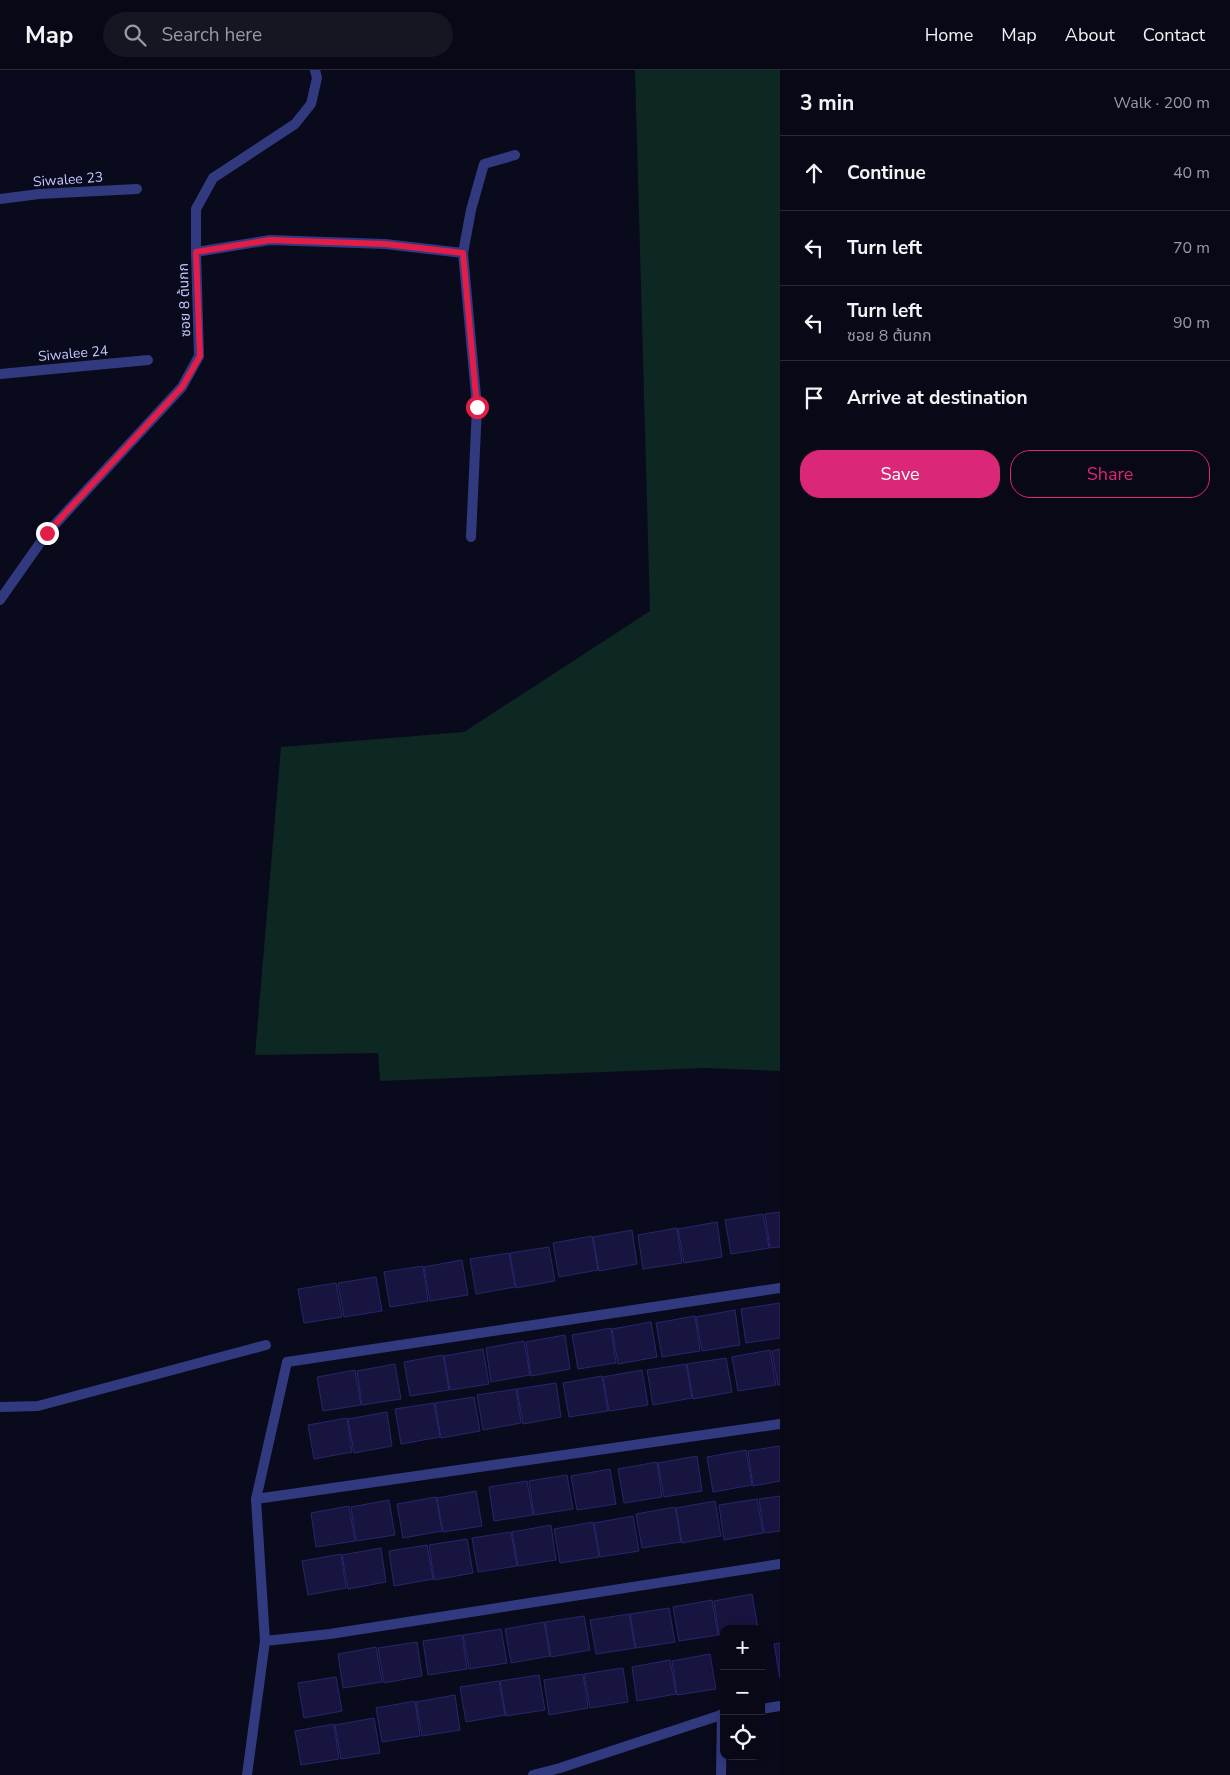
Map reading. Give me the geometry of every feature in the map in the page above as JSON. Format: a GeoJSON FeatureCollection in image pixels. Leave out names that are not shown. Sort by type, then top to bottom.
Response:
{"type":"FeatureCollection","features":[{"type":"Feature","properties":{"kind":"street","name":"ซอย 8 ต้นกก"},"geometry":{"type":"LineString","coordinates":[[0,600],[47,533],[182,387],[200,356],[196,209],[214,178],[295,124],[311,104],[317,78],[315,70]]}},
{"type":"Feature","properties":{"kind":"street"},"geometry":{"type":"LineString","coordinates":[[471,537],[477,407],[463,253],[471,210],[484,164],[515,155]]}},
{"type":"Feature","properties":{"kind":"street","name":"Siwalee 23"},"geometry":{"type":"LineString","coordinates":[[0,199],[38,194],[137,189]]}},
{"type":"Feature","properties":{"kind":"street"},"geometry":{"type":"LineString","coordinates":[[196,252],[270,240],[385,244],[463,253]]}},
{"type":"Feature","properties":{"kind":"street","name":"Siwalee 24"},"geometry":{"type":"LineString","coordinates":[[0,374],[148,360]]}},
{"type":"Feature","properties":{"kind":"street"},"geometry":{"type":"LineString","coordinates":[[247,1775],[265,1641],[256,1499],[287,1362],[780,1288]]}},
{"type":"Feature","properties":{"kind":"street"},"geometry":{"type":"LineString","coordinates":[[0,1407],[38,1406],[266,1345]]}},
{"type":"Feature","properties":{"kind":"street"},"geometry":{"type":"LineString","coordinates":[[256,1499],[780,1424]]}},
{"type":"Feature","properties":{"kind":"street"},"geometry":{"type":"LineString","coordinates":[[265,1641],[330,1634],[780,1564]]}},
{"type":"Feature","properties":{"kind":"street"},"geometry":{"type":"LineString","coordinates":[[765,1708],[780,1706]]}},
{"type":"Feature","properties":{"kind":"street"},"geometry":{"type":"LineString","coordinates":[[533,1775],[560,1768],[720,1715]]}},
{"type":"Feature","properties":{"kind":"street"},"geometry":{"type":"LineString","coordinates":[[721,1775],[723,1715]]}},
{"type":"Feature","properties":{"kind":"green space"},"geometry":{"type":"Polygon","coordinates":[[[635,70],[780,70],[780,1071],[704,1068],[380,1081],[378,1053],[255,1055],[281,747],[464,732],[650,611],[635,70]]]}},
{"type":"Feature","properties":{"kind":"building"},"geometry":{"type":"Polygon","coordinates":[[[780,1212],[780,1247],[770,1248],[765,1214],[780,1212]]]}},
{"type":"Feature","properties":{"kind":"building"},"geometry":{"type":"Polygon","coordinates":[[[763,1214],[769,1248],[731,1254],[725,1220],[763,1214]]]}},
{"type":"Feature","properties":{"kind":"building"},"geometry":{"type":"Polygon","coordinates":[[[717,1222],[722,1257],[684,1263],[678,1229],[717,1222]]]}},
{"type":"Feature","properties":{"kind":"building"},"geometry":{"type":"Polygon","coordinates":[[[677,1228],[682,1263],[643,1269],[638,1235],[677,1228]]]}},
{"type":"Feature","properties":{"kind":"building"},"geometry":{"type":"Polygon","coordinates":[[[632,1230],[637,1264],[599,1271],[593,1237],[632,1230]]]}},
{"type":"Feature","properties":{"kind":"building"},"geometry":{"type":"Polygon","coordinates":[[[592,1236],[598,1270],[559,1277],[553,1243],[592,1236]]]}},
{"type":"Feature","properties":{"kind":"building"},"geometry":{"type":"Polygon","coordinates":[[[549,1247],[555,1281],[516,1288],[510,1253],[549,1247]]]}},
{"type":"Feature","properties":{"kind":"building"},"geometry":{"type":"Polygon","coordinates":[[[509,1253],[515,1287],[476,1294],[470,1259],[509,1253]]]}},
{"type":"Feature","properties":{"kind":"building"},"geometry":{"type":"Polygon","coordinates":[[[462,1260],[468,1295],[430,1301],[424,1267],[462,1260]]]}},
{"type":"Feature","properties":{"kind":"building"},"geometry":{"type":"Polygon","coordinates":[[[423,1266],[428,1301],[390,1307],[384,1272],[423,1266]]]}},
{"type":"Feature","properties":{"kind":"building"},"geometry":{"type":"Polygon","coordinates":[[[376,1277],[382,1311],[344,1317],[338,1283],[376,1277]]]}},
{"type":"Feature","properties":{"kind":"building"},"geometry":{"type":"Polygon","coordinates":[[[336,1283],[342,1317],[304,1323],[298,1289],[336,1283]]]}},
{"type":"Feature","properties":{"kind":"building"},"geometry":{"type":"Polygon","coordinates":[[[780,1303],[780,1338],[746,1343],[741,1309],[780,1303]]]}},
{"type":"Feature","properties":{"kind":"building"},"geometry":{"type":"Polygon","coordinates":[[[735,1310],[740,1345],[702,1351],[696,1317],[735,1310]]]}},
{"type":"Feature","properties":{"kind":"building"},"geometry":{"type":"Polygon","coordinates":[[[695,1316],[700,1351],[662,1357],[656,1323],[695,1316]]]}},
{"type":"Feature","properties":{"kind":"building"},"geometry":{"type":"Polygon","coordinates":[[[651,1322],[657,1357],[618,1364],[612,1329],[651,1322]]]}},
{"type":"Feature","properties":{"kind":"building"},"geometry":{"type":"Polygon","coordinates":[[[611,1328],[616,1363],[578,1369],[572,1335],[611,1328]]]}},
{"type":"Feature","properties":{"kind":"building"},"geometry":{"type":"Polygon","coordinates":[[[565,1335],[570,1369],[531,1376],[526,1342],[565,1335]]]}},
{"type":"Feature","properties":{"kind":"building"},"geometry":{"type":"Polygon","coordinates":[[[524,1341],[530,1375],[491,1382],[486,1348],[524,1341]]]}},
{"type":"Feature","properties":{"kind":"building"},"geometry":{"type":"Polygon","coordinates":[[[483,1349],[489,1384],[450,1390],[444,1356],[483,1349]]]}},
{"type":"Feature","properties":{"kind":"building"},"geometry":{"type":"Polygon","coordinates":[[[780,1349],[780,1385],[778,1385],[772,1351],[780,1349]]]}},
{"type":"Feature","properties":{"kind":"building"},"geometry":{"type":"Polygon","coordinates":[[[770,1350],[776,1385],[738,1391],[732,1357],[770,1350]]]}},
{"type":"Feature","properties":{"kind":"building"},"geometry":{"type":"Polygon","coordinates":[[[443,1355],[449,1390],[410,1396],[404,1362],[443,1355]]]}},
{"type":"Feature","properties":{"kind":"building"},"geometry":{"type":"Polygon","coordinates":[[[726,1358],[732,1392],[693,1399],[687,1364],[726,1358]]]}},
{"type":"Feature","properties":{"kind":"building"},"geometry":{"type":"Polygon","coordinates":[[[395,1364],[401,1399],[362,1405],[357,1371],[395,1364]]]}},
{"type":"Feature","properties":{"kind":"building"},"geometry":{"type":"Polygon","coordinates":[[[686,1364],[692,1398],[653,1405],[647,1370],[686,1364]]]}},
{"type":"Feature","properties":{"kind":"building"},"geometry":{"type":"Polygon","coordinates":[[[355,1370],[361,1405],[323,1411],[317,1377],[355,1370]]]}},
{"type":"Feature","properties":{"kind":"building"},"geometry":{"type":"Polygon","coordinates":[[[642,1370],[648,1405],[609,1411],[603,1377],[642,1370]]]}},
{"type":"Feature","properties":{"kind":"building"},"geometry":{"type":"Polygon","coordinates":[[[602,1376],[608,1411],[569,1417],[563,1383],[602,1376]]]}},
{"type":"Feature","properties":{"kind":"building"},"geometry":{"type":"Polygon","coordinates":[[[556,1383],[561,1417],[523,1424],[517,1389],[556,1383]]]}},
{"type":"Feature","properties":{"kind":"building"},"geometry":{"type":"Polygon","coordinates":[[[516,1389],[521,1423],[483,1430],[477,1395],[516,1389]]]}},
{"type":"Feature","properties":{"kind":"building"},"geometry":{"type":"Polygon","coordinates":[[[474,1397],[480,1431],[441,1438],[435,1403],[474,1397]]]}},
{"type":"Feature","properties":{"kind":"building"},"geometry":{"type":"Polygon","coordinates":[[[434,1403],[440,1437],[401,1444],[395,1409],[434,1403]]]}},
{"type":"Feature","properties":{"kind":"building"},"geometry":{"type":"Polygon","coordinates":[[[387,1412],[392,1446],[354,1453],[348,1419],[387,1412]]]}},
{"type":"Feature","properties":{"kind":"building"},"geometry":{"type":"Polygon","coordinates":[[[347,1418],[352,1452],[314,1459],[308,1425],[347,1418]]]}},
{"type":"Feature","properties":{"kind":"building"},"geometry":{"type":"Polygon","coordinates":[[[780,1446],[780,1481],[753,1486],[748,1451],[780,1446]]]}},
{"type":"Feature","properties":{"kind":"building"},"geometry":{"type":"Polygon","coordinates":[[[746,1450],[752,1485],[713,1492],[707,1457],[746,1450]]]}},
{"type":"Feature","properties":{"kind":"building"},"geometry":{"type":"Polygon","coordinates":[[[697,1456],[702,1491],[664,1497],[658,1463],[697,1456]]]}},
{"type":"Feature","properties":{"kind":"building"},"geometry":{"type":"Polygon","coordinates":[[[657,1462],[662,1497],[624,1503],[618,1469],[657,1462]]]}},
{"type":"Feature","properties":{"kind":"building"},"geometry":{"type":"Polygon","coordinates":[[[610,1469],[616,1504],[577,1510],[571,1476],[610,1469]]]}},
{"type":"Feature","properties":{"kind":"building"},"geometry":{"type":"Polygon","coordinates":[[[567,1475],[573,1509],[534,1515],[529,1481],[567,1475]]]}},
{"type":"Feature","properties":{"kind":"building"},"geometry":{"type":"Polygon","coordinates":[[[527,1481],[533,1515],[494,1521],[489,1487],[527,1481]]]}},
{"type":"Feature","properties":{"kind":"building"},"geometry":{"type":"Polygon","coordinates":[[[476,1491],[482,1526],[443,1532],[437,1498],[476,1491]]]}},
{"type":"Feature","properties":{"kind":"building"},"geometry":{"type":"Polygon","coordinates":[[[780,1496],[780,1531],[764,1533],[759,1499],[780,1496]]]}},
{"type":"Feature","properties":{"kind":"building"},"geometry":{"type":"Polygon","coordinates":[[[436,1497],[442,1531],[403,1538],[397,1504],[436,1497]]]}},
{"type":"Feature","properties":{"kind":"building"},"geometry":{"type":"Polygon","coordinates":[[[757,1499],[763,1533],[724,1540],[719,1505],[757,1499]]]}},
{"type":"Feature","properties":{"kind":"building"},"geometry":{"type":"Polygon","coordinates":[[[389,1500],[395,1535],[356,1541],[351,1507],[389,1500]]]}},
{"type":"Feature","properties":{"kind":"building"},"geometry":{"type":"Polygon","coordinates":[[[715,1501],[721,1536],[682,1543],[676,1508],[715,1501]]]}},
{"type":"Feature","properties":{"kind":"building"},"geometry":{"type":"Polygon","coordinates":[[[349,1506],[355,1541],[316,1547],[311,1513],[349,1506]]]}},
{"type":"Feature","properties":{"kind":"building"},"geometry":{"type":"Polygon","coordinates":[[[675,1507],[681,1542],[642,1548],[636,1514],[675,1507]]]}},
{"type":"Feature","properties":{"kind":"building"},"geometry":{"type":"Polygon","coordinates":[[[633,1516],[639,1551],[600,1557],[594,1523],[633,1516]]]}},
{"type":"Feature","properties":{"kind":"building"},"geometry":{"type":"Polygon","coordinates":[[[593,1522],[599,1557],[560,1563],[554,1529],[593,1522]]]}},
{"type":"Feature","properties":{"kind":"building"},"geometry":{"type":"Polygon","coordinates":[[[551,1525],[556,1560],[518,1566],[512,1532],[551,1525]]]}},
{"type":"Feature","properties":{"kind":"building"},"geometry":{"type":"Polygon","coordinates":[[[511,1532],[517,1566],[478,1572],[472,1538],[511,1532]]]}},
{"type":"Feature","properties":{"kind":"building"},"geometry":{"type":"Polygon","coordinates":[[[467,1539],[473,1573],[434,1580],[429,1545],[467,1539]]]}},
{"type":"Feature","properties":{"kind":"building"},"geometry":{"type":"Polygon","coordinates":[[[427,1545],[433,1579],[394,1586],[389,1551],[427,1545]]]}},
{"type":"Feature","properties":{"kind":"building"},"geometry":{"type":"Polygon","coordinates":[[[381,1548],[386,1582],[348,1589],[342,1555],[381,1548]]]}},
{"type":"Feature","properties":{"kind":"building"},"geometry":{"type":"Polygon","coordinates":[[[341,1554],[346,1588],[308,1595],[302,1561],[341,1554]]]}},
{"type":"Feature","properties":{"kind":"building"},"geometry":{"type":"Polygon","coordinates":[[[752,1594],[757,1625],[720,1625],[719,1635],[714,1601],[752,1594]]]}},
{"type":"Feature","properties":{"kind":"building"},"geometry":{"type":"Polygon","coordinates":[[[712,1600],[718,1635],[679,1641],[673,1607],[712,1600]]]}},
{"type":"Feature","properties":{"kind":"building"},"geometry":{"type":"Polygon","coordinates":[[[669,1608],[675,1642],[636,1648],[630,1614],[669,1608]]]}},
{"type":"Feature","properties":{"kind":"building"},"geometry":{"type":"Polygon","coordinates":[[[629,1614],[635,1648],[596,1654],[590,1620],[629,1614]]]}},
{"type":"Feature","properties":{"kind":"building"},"geometry":{"type":"Polygon","coordinates":[[[584,1616],[590,1650],[551,1657],[545,1622],[584,1616]]]}},
{"type":"Feature","properties":{"kind":"building"},"geometry":{"type":"Polygon","coordinates":[[[544,1622],[550,1656],[511,1663],[505,1629],[544,1622]]]}},
{"type":"Feature","properties":{"kind":"building"},"geometry":{"type":"Polygon","coordinates":[[[501,1629],[507,1663],[469,1669],[463,1635],[501,1629]]]}},
{"type":"Feature","properties":{"kind":"building"},"geometry":{"type":"Polygon","coordinates":[[[462,1635],[467,1669],[428,1675],[423,1641],[462,1635]]]}},
{"type":"Feature","properties":{"kind":"building"},"geometry":{"type":"Polygon","coordinates":[[[417,1642],[422,1676],[384,1683],[378,1648],[417,1642]]]}},
{"type":"Feature","properties":{"kind":"building"},"geometry":{"type":"Polygon","coordinates":[[[780,1643],[780,1678],[774,1644],[780,1643]]]}},
{"type":"Feature","properties":{"kind":"building"},"geometry":{"type":"Polygon","coordinates":[[[376,1647],[382,1682],[343,1688],[338,1654],[376,1647]]]}},
{"type":"Feature","properties":{"kind":"building"},"geometry":{"type":"Polygon","coordinates":[[[710,1654],[716,1689],[677,1695],[672,1661],[710,1654]]]}},
{"type":"Feature","properties":{"kind":"building"},"geometry":{"type":"Polygon","coordinates":[[[670,1660],[676,1694],[637,1701],[632,1667],[670,1660]]]}},
{"type":"Feature","properties":{"kind":"building"},"geometry":{"type":"Polygon","coordinates":[[[623,1668],[628,1702],[590,1708],[584,1674],[623,1668]]]}},
{"type":"Feature","properties":{"kind":"building"},"geometry":{"type":"Polygon","coordinates":[[[583,1674],[588,1708],[549,1715],[544,1680],[583,1674]]]}},
{"type":"Feature","properties":{"kind":"building"},"geometry":{"type":"Polygon","coordinates":[[[539,1675],[545,1710],[506,1716],[500,1681],[539,1675]]]}},
{"type":"Feature","properties":{"kind":"building"},"geometry":{"type":"Polygon","coordinates":[[[336,1677],[342,1711],[304,1718],[298,1683],[336,1677]]]}},
{"type":"Feature","properties":{"kind":"building"},"geometry":{"type":"Polygon","coordinates":[[[499,1681],[505,1715],[466,1722],[460,1687],[499,1681]]]}},
{"type":"Feature","properties":{"kind":"building"},"geometry":{"type":"Polygon","coordinates":[[[455,1695],[460,1730],[422,1736],[416,1702],[455,1695]]]}},
{"type":"Feature","properties":{"kind":"building"},"geometry":{"type":"Polygon","coordinates":[[[415,1701],[420,1736],[382,1742],[376,1708],[415,1701]]]}},
{"type":"Feature","properties":{"kind":"building"},"geometry":{"type":"Polygon","coordinates":[[[374,1718],[380,1753],[341,1759],[335,1725],[374,1718]]]}},
{"type":"Feature","properties":{"kind":"building"},"geometry":{"type":"Polygon","coordinates":[[[334,1724],[339,1759],[301,1765],[295,1731],[334,1724]]]}},
{"type":"Feature","properties":{"kind":"route"},"geometry":{"type":"LineString","coordinates":[[47,533],[182,387],[200,356],[196,252],[270,240],[385,244],[463,253],[477,407]]}}]}
